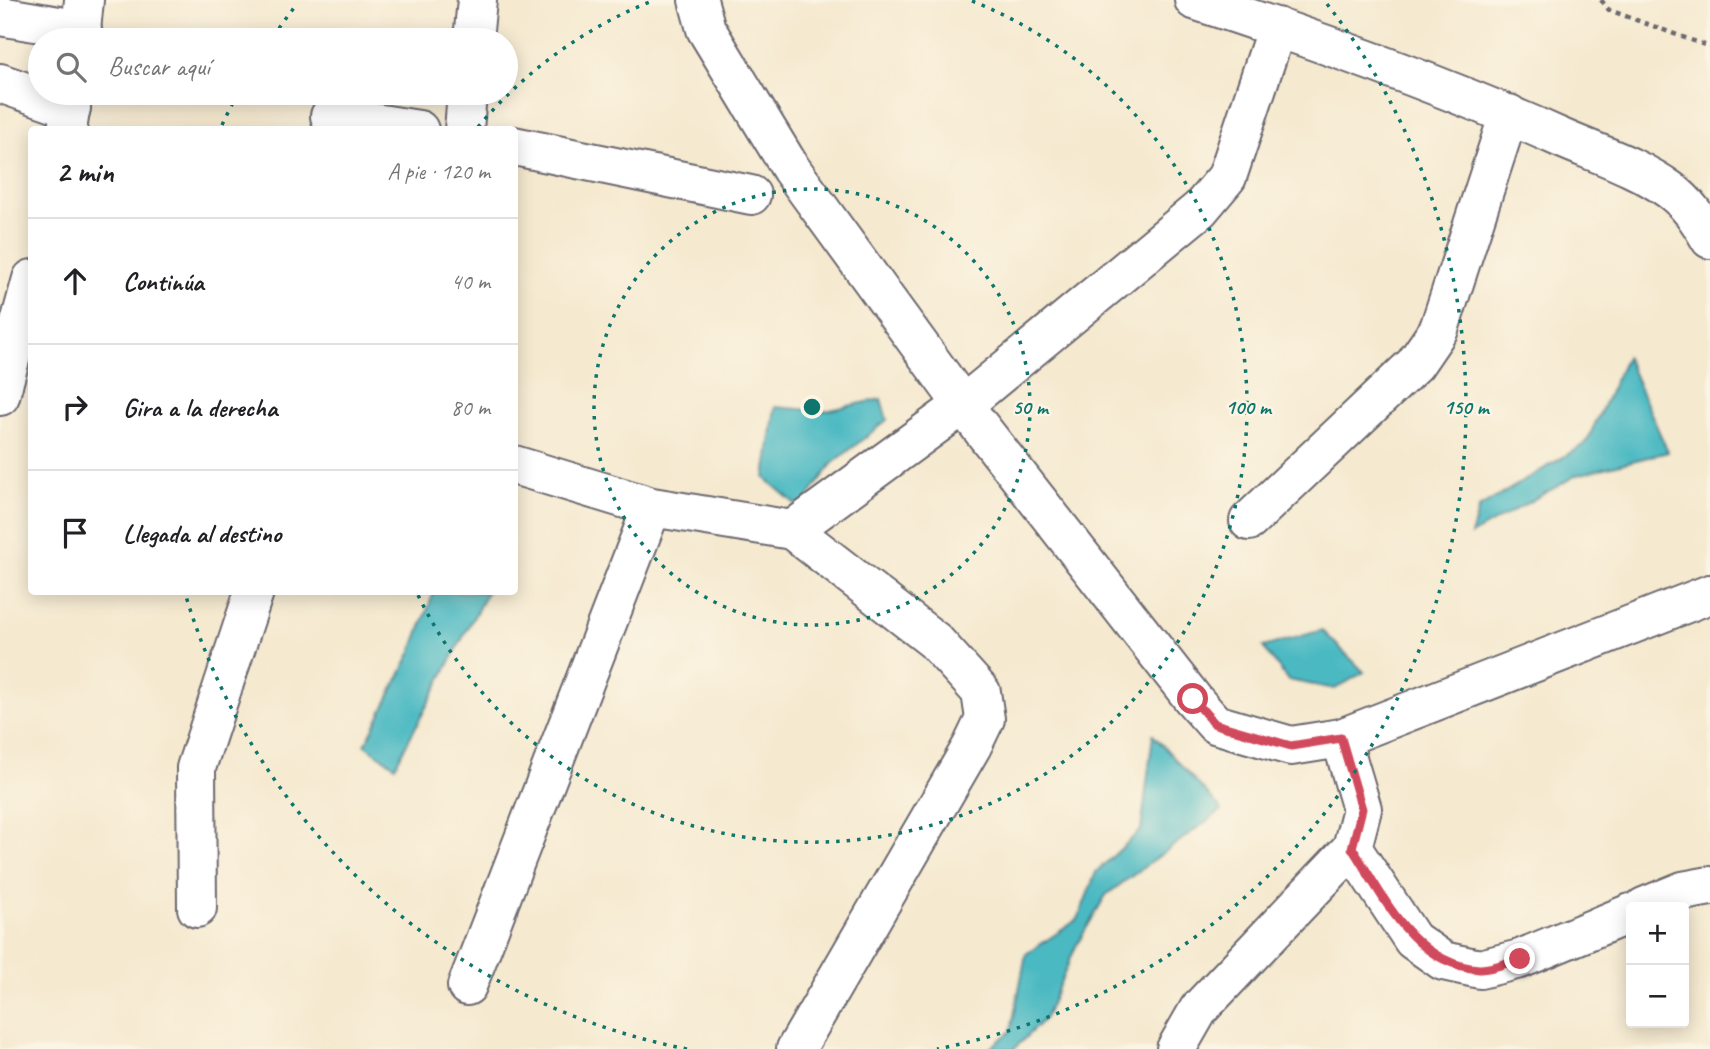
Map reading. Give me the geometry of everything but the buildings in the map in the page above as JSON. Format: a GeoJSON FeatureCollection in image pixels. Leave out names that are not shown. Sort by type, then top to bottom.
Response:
{"type":"FeatureCollection","features":[{"type":"Feature","properties":{"kind":"main road"},"geometry":{"type":"LineString","coordinates":[[474,28],[477,0]]}},
{"type":"Feature","properties":{"kind":"main road"},"geometry":{"type":"LineString","coordinates":[[698,0],[706,29],[791,169],[962,405],[1215,724],[1291,746],[1341,738],[1710,594]]}},
{"type":"Feature","properties":{"kind":"main road"},"geometry":{"type":"LineString","coordinates":[[1194,0],[1277,27],[1509,114],[1670,190],[1696,215],[1710,239]]}},
{"type":"Feature","properties":{"kind":"main road"},"geometry":{"type":"LineString","coordinates":[[9,11],[82,24]]}},
{"type":"Feature","properties":{"kind":"main road"},"geometry":{"type":"LineString","coordinates":[[792,530],[962,405],[1200,209],[1227,177],[1277,27]]}},
{"type":"Feature","properties":{"kind":"main road"},"geometry":{"type":"LineString","coordinates":[[1,90],[28,98]]}},
{"type":"Feature","properties":{"kind":"main road"},"geometry":{"type":"LineString","coordinates":[[54,105],[71,110]]}},
{"type":"Feature","properties":{"kind":"main road"},"geometry":{"type":"LineString","coordinates":[[464,126],[466,105]]}},
{"type":"Feature","properties":{"kind":"main road"},"geometry":{"type":"LineString","coordinates":[[1249,521],[1415,364],[1439,330],[1509,114]]}},
{"type":"Feature","properties":{"kind":"main road"},"geometry":{"type":"LineString","coordinates":[[330,116],[394,126]]}},
{"type":"Feature","properties":{"kind":"main road"},"geometry":{"type":"LineString","coordinates":[[518,147],[751,195]]}},
{"type":"Feature","properties":{"kind":"main road"},"geometry":{"type":"LineString","coordinates":[[0,396],[28,294]]}},
{"type":"Feature","properties":{"kind":"main road"},"geometry":{"type":"LineString","coordinates":[[518,466],[652,507],[792,530],[935,641],[981,692],[985,719],[972,746],[796,1049]]}},
{"type":"Feature","properties":{"kind":"main road"},"geometry":{"type":"LineString","coordinates":[[467,986],[652,507]]}},
{"type":"Feature","properties":{"kind":"main road"},"geometry":{"type":"LineString","coordinates":[[197,908],[196,768],[253,595]]}},
{"type":"Feature","properties":{"kind":"main road"},"geometry":{"type":"LineString","coordinates":[[1176,1049],[1199,1009],[1352,848],[1362,809],[1341,738]]}},
{"type":"Feature","properties":{"kind":"main road"},"geometry":{"type":"LineString","coordinates":[[1352,848],[1413,940],[1444,961],[1480,970],[1520,959],[1626,915]]}},
{"type":"Feature","properties":{"kind":"main road"},"geometry":{"type":"LineString","coordinates":[[1656,902],[1683,891],[1710,887]]}},
{"type":"Feature","properties":{"kind":"path"},"geometry":{"type":"LineString","coordinates":[[1601,0],[1609,10],[1710,47]]}},
{"type":"Feature","properties":{"kind":"water"},"geometry":{"type":"Polygon","coordinates":[[[1626,357],[1668,452],[1577,475],[1471,535],[1479,508],[1586,443],[1626,357]]]}},
{"type":"Feature","properties":{"kind":"water"},"geometry":{"type":"Polygon","coordinates":[[[881,399],[887,420],[832,464],[800,508],[765,478],[775,407],[825,411],[881,399]]]}},
{"type":"Feature","properties":{"kind":"water"},"geometry":{"type":"Polygon","coordinates":[[[433,595],[485,595],[395,766],[365,745],[411,653],[433,595]]]}},
{"type":"Feature","properties":{"kind":"water"},"geometry":{"type":"Polygon","coordinates":[[[1322,630],[1364,672],[1335,689],[1288,680],[1263,647],[1322,630]]]}},
{"type":"Feature","properties":{"kind":"water"},"geometry":{"type":"Polygon","coordinates":[[[1153,735],[1222,810],[1106,895],[1076,946],[1045,1018],[1014,1049],[989,1049],[1011,1031],[1026,954],[1078,919],[1096,872],[1141,830],[1153,735]]]}},
{"type":"Feature","properties":{"kind":"route"},"geometry":{"type":"LineString","coordinates":[[1193,699],[1215,724],[1291,746],[1341,738],[1362,809],[1352,848],[1413,940],[1444,961],[1480,970],[1520,959]]}}]}
